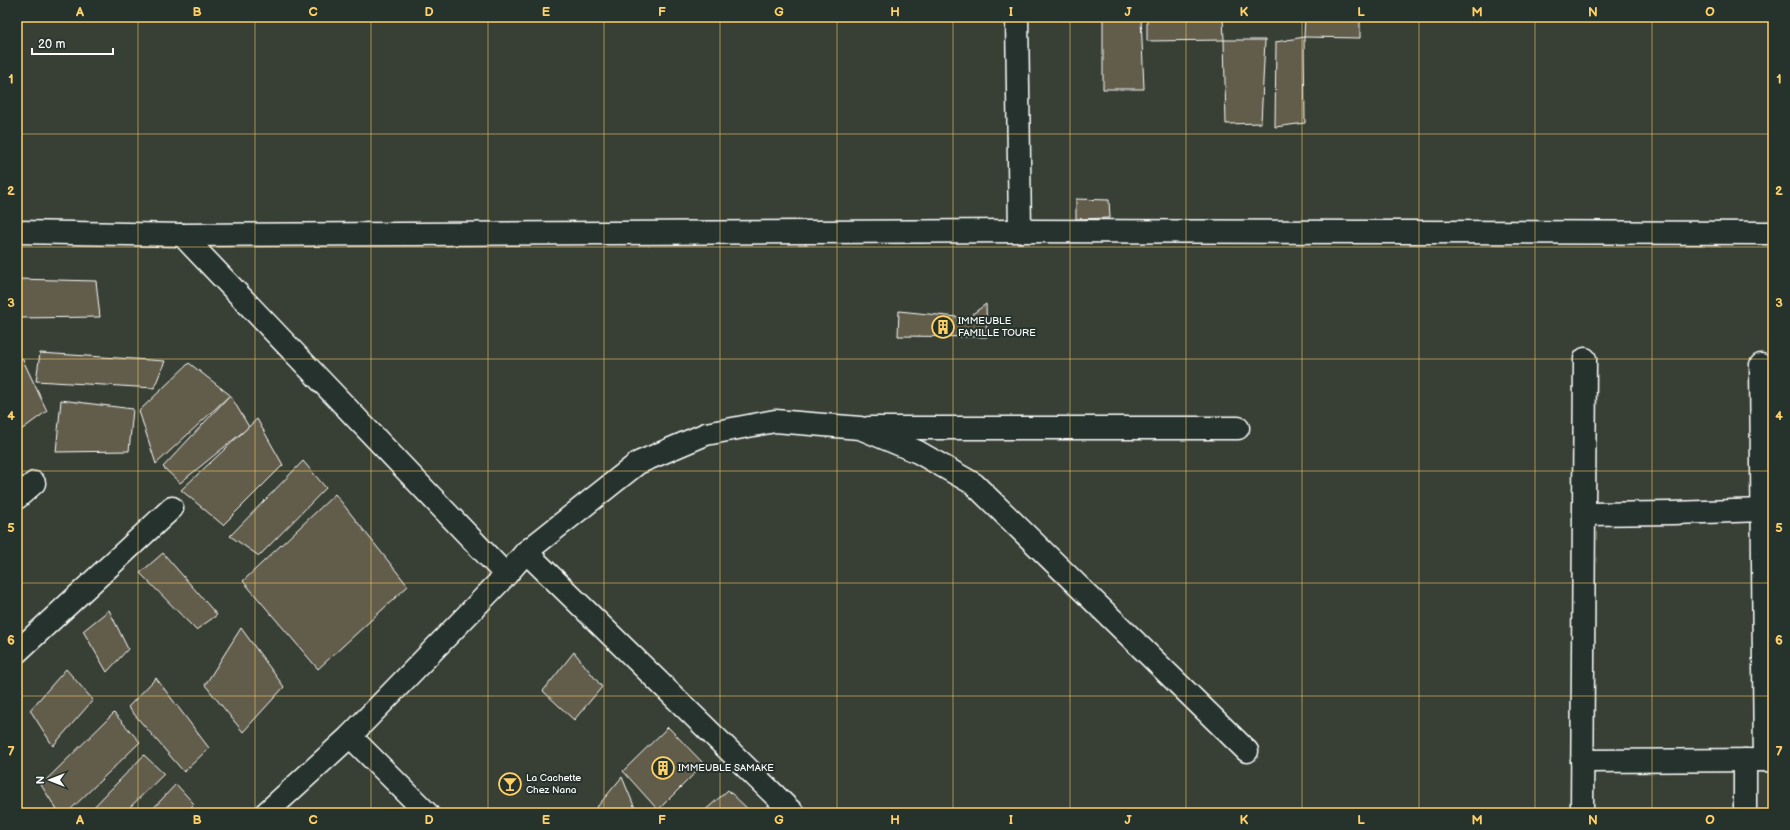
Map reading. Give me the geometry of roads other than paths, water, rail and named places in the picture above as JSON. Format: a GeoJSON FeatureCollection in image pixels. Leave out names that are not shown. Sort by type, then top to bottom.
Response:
{"type":"FeatureCollection","features":[{"type":"Feature","properties":{"kind":"street"},"geometry":{"type":"LineString","coordinates":[[1017,17],[1020,231]]}},
{"type":"Feature","properties":{"kind":"street"},"geometry":{"type":"LineString","coordinates":[[17,232],[182,235],[1020,231],[1773,233]]}},
{"type":"Feature","properties":{"kind":"street"},"geometry":{"type":"LineString","coordinates":[[182,235],[506,575]]}},
{"type":"Feature","properties":{"kind":"street"},"geometry":{"type":"LineString","coordinates":[[1582,813],[1585,359]]}},
{"type":"Feature","properties":{"kind":"street"},"geometry":{"type":"LineString","coordinates":[[1745,813],[1761,760],[1764,510],[1761,365]]}},
{"type":"Feature","properties":{"kind":"street"},"geometry":{"type":"LineString","coordinates":[[266,813],[350,736],[506,575],[526,552],[638,463],[706,434],[774,421],[860,428],[1238,428]]}},
{"type":"Feature","properties":{"kind":"street"},"geometry":{"type":"LineString","coordinates":[[860,428],[918,452],[974,484],[1247,751]]}},
{"type":"Feature","properties":{"kind":"street"},"geometry":{"type":"LineString","coordinates":[[17,498],[34,483]]}},
{"type":"Feature","properties":{"kind":"street"},"geometry":{"type":"LineString","coordinates":[[17,652],[172,508]]}},
{"type":"Feature","properties":{"kind":"street"},"geometry":{"type":"LineString","coordinates":[[1584,514],[1764,510]]}},
{"type":"Feature","properties":{"kind":"street"},"geometry":{"type":"LineString","coordinates":[[526,552],[793,813]]}},
{"type":"Feature","properties":{"kind":"street"},"geometry":{"type":"LineString","coordinates":[[350,736],[427,813]]}},
{"type":"Feature","properties":{"kind":"street"},"geometry":{"type":"LineString","coordinates":[[1582,761],[1761,760]]}},
{"type":"Feature","properties":{"kind":"place","name":"IMMEUBLE FAMILLE TOURE"},"geometry":{"type":"Point","coordinates":[943,327]}},
{"type":"Feature","properties":{"kind":"place","name":"IMMEUBLE SAMAKE"},"geometry":{"type":"Point","coordinates":[663,768]}},
{"type":"Feature","properties":{"kind":"place","name":"La Cachette Chez Nana"},"geometry":{"type":"Point","coordinates":[510,784]}}]}
